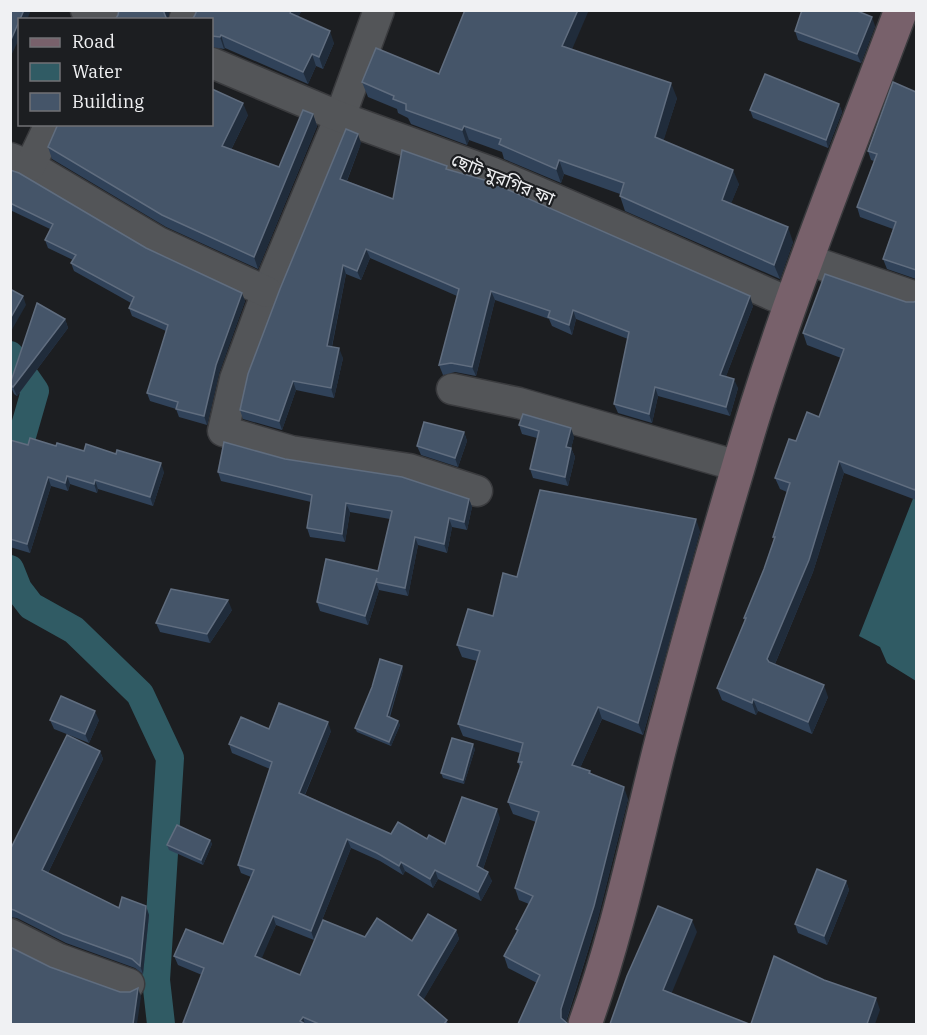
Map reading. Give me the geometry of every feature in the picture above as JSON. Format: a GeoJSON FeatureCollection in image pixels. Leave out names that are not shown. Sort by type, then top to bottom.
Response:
{"type":"FeatureCollection","features":[{"type":"Feature","properties":{"kind":"street"},"geometry":{"type":"LineString","coordinates":[[379,10],[340,117],[267,292],[235,379],[223,431],[291,451],[409,469],[477,491]]}},
{"type":"Feature","properties":{"kind":"street"},"geometry":{"type":"LineString","coordinates":[[585,1024],[603,974],[660,749],[738,466],[790,303],[901,10]]}},
{"type":"Feature","properties":{"kind":"street","name":"ছোট মুরগির ফা"},"geometry":{"type":"LineString","coordinates":[[213,63],[340,117],[491,172],[790,303]]}},
{"type":"Feature","properties":{"kind":"street"},"geometry":{"type":"LineString","coordinates":[[48,126],[20,162],[158,242],[267,292]]}},
{"type":"Feature","properties":{"kind":"street"},"geometry":{"type":"LineString","coordinates":[[808,260],[916,297]]}},
{"type":"Feature","properties":{"kind":"street"},"geometry":{"type":"LineString","coordinates":[[452,389],[519,403],[738,466]]}},
{"type":"Feature","properties":{"kind":"street"},"geometry":{"type":"LineString","coordinates":[[10,934],[59,959],[129,984]]}},
{"type":"Feature","properties":{"kind":"water"},"geometry":{"type":"Polygon","coordinates":[[[916,491],[916,681],[887,663],[880,647],[859,636],[916,491]]]}},
{"type":"Feature","properties":{"kind":"building"},"geometry":{"type":"Polygon","coordinates":[[[10,10],[24,10],[20,18],[18,18],[18,24],[10,42],[10,10]]]}},
{"type":"Feature","properties":{"kind":"building"},"geometry":{"type":"Polygon","coordinates":[[[119,10],[163,10],[166,18],[116,18],[119,10]]]}},
{"type":"Feature","properties":{"kind":"building"},"geometry":{"type":"Polygon","coordinates":[[[197,10],[291,10],[290,13],[330,31],[319,57],[312,54],[303,72],[221,35],[220,37],[213,36],[213,18],[193,18],[197,10]]]}},
{"type":"Feature","properties":{"kind":"building"},"geometry":{"type":"Polygon","coordinates":[[[465,10],[578,10],[562,46],[671,83],[655,137],[733,170],[722,200],[788,227],[774,265],[620,196],[624,183],[559,160],[556,169],[499,144],[501,139],[464,126],[462,130],[406,110],[406,104],[393,99],[394,96],[362,82],[376,48],[439,74],[465,10]]]}},
{"type":"Feature","properties":{"kind":"building"},"geometry":{"type":"Polygon","coordinates":[[[802,10],[855,10],[872,17],[857,54],[795,31],[802,10]]]}},
{"type":"Feature","properties":{"kind":"building"},"geometry":{"type":"Polygon","coordinates":[[[765,74],[839,104],[826,140],[750,110],[765,74]]]}},
{"type":"Feature","properties":{"kind":"building"},"geometry":{"type":"Polygon","coordinates":[[[893,82],[916,92],[916,270],[883,259],[896,222],[857,207],[877,154],[868,151],[893,82]]]}},
{"type":"Feature","properties":{"kind":"building"},"geometry":{"type":"Polygon","coordinates":[[[213,89],[243,103],[222,146],[279,167],[303,110],[313,114],[254,257],[162,215],[48,147],[57,126],[213,126],[213,89]]]}},
{"type":"Feature","properties":{"kind":"building"},"geometry":{"type":"Polygon","coordinates":[[[346,129],[358,134],[340,179],[393,199],[402,150],[447,166],[446,169],[488,181],[750,296],[720,375],[734,379],[726,407],[655,387],[649,414],[614,404],[629,332],[573,310],[569,325],[548,317],[550,311],[491,291],[472,367],[451,363],[439,365],[459,289],[366,249],[357,271],[343,265],[327,346],[339,348],[331,388],[293,381],[279,421],[240,410],[248,374],[280,289],[346,129]]]}},
{"type":"Feature","properties":{"kind":"building"},"geometry":{"type":"Polygon","coordinates":[[[10,170],[19,173],[146,248],[242,293],[216,365],[204,416],[176,409],[178,402],[147,393],[168,325],[129,308],[134,297],[71,263],[76,255],[45,240],[53,224],[10,203],[10,170]]]}},
{"type":"Feature","properties":{"kind":"building"},"geometry":{"type":"Polygon","coordinates":[[[825,274],[906,302],[916,301],[916,487],[915,490],[839,461],[809,560],[767,659],[769,662],[824,685],[808,722],[753,699],[752,703],[717,688],[746,618],[744,618],[775,537],[773,537],[790,483],[775,478],[789,439],[796,441],[807,412],[819,417],[844,349],[803,333],[825,274]]]}},
{"type":"Feature","properties":{"kind":"building"},"geometry":{"type":"Polygon","coordinates":[[[10,289],[23,296],[10,319],[10,289]]]}},
{"type":"Feature","properties":{"kind":"building"},"geometry":{"type":"Polygon","coordinates":[[[37,303],[65,319],[13,387],[10,384],[37,303]]]}},
{"type":"Feature","properties":{"kind":"building"},"geometry":{"type":"Polygon","coordinates":[[[523,414],[571,428],[566,447],[571,448],[565,477],[530,469],[539,431],[519,425],[523,414]]]}},
{"type":"Feature","properties":{"kind":"building"},"geometry":{"type":"Polygon","coordinates":[[[424,422],[464,432],[455,458],[417,446],[424,422]]]}},
{"type":"Feature","properties":{"kind":"building"},"geometry":{"type":"Polygon","coordinates":[[[30,438],[84,451],[86,444],[116,454],[117,450],[161,463],[150,497],[95,480],[94,484],[67,476],[65,483],[48,477],[27,544],[10,539],[10,440],[28,445],[30,438]]]}},
{"type":"Feature","properties":{"kind":"building"},"geometry":{"type":"Polygon","coordinates":[[[224,442],[285,459],[402,477],[469,499],[464,522],[449,518],[444,544],[415,537],[405,588],[376,582],[377,578],[365,616],[317,602],[326,559],[378,571],[392,511],[346,503],[342,534],[307,528],[312,495],[218,472],[224,442]]]}},
{"type":"Feature","properties":{"kind":"building"},"geometry":{"type":"Polygon","coordinates":[[[540,490],[696,519],[638,723],[598,707],[572,765],[624,787],[594,906],[561,1009],[561,1018],[568,1024],[518,1024],[540,975],[504,956],[533,896],[515,888],[539,812],[508,802],[522,762],[518,762],[523,743],[458,724],[480,651],[457,645],[468,609],[493,616],[503,573],[517,577],[540,490]]]}},
{"type":"Feature","properties":{"kind":"building"},"geometry":{"type":"Polygon","coordinates":[[[171,589],[228,600],[207,634],[156,623],[171,589]]]}},
{"type":"Feature","properties":{"kind":"building"},"geometry":{"type":"Polygon","coordinates":[[[380,659],[402,666],[387,716],[398,721],[389,742],[355,728],[372,687],[380,659]]]}},
{"type":"Feature","properties":{"kind":"building"},"geometry":{"type":"Polygon","coordinates":[[[61,696],[95,711],[85,734],[50,720],[61,696]]]}},
{"type":"Feature","properties":{"kind":"building"},"geometry":{"type":"Polygon","coordinates":[[[279,703],[328,722],[299,793],[391,834],[398,822],[427,839],[429,835],[445,844],[462,797],[497,809],[477,866],[488,872],[478,892],[435,870],[430,879],[401,862],[399,866],[347,839],[311,931],[273,916],[255,956],[300,975],[323,920],[365,937],[377,918],[412,941],[428,914],[456,930],[418,995],[447,1020],[444,1024],[319,1024],[303,1017],[300,1021],[305,1024],[183,1023],[204,968],[174,956],[186,929],[223,944],[254,870],[238,865],[272,762],[229,744],[241,717],[269,729],[279,703]]]}},
{"type":"Feature","properties":{"kind":"building"},"geometry":{"type":"Polygon","coordinates":[[[67,735],[100,751],[42,870],[119,908],[122,897],[146,906],[140,966],[132,959],[63,934],[10,909],[10,850],[67,735]]]}},
{"type":"Feature","properties":{"kind":"building"},"geometry":{"type":"Polygon","coordinates":[[[452,738],[473,744],[463,780],[441,773],[452,738]]]}},
{"type":"Feature","properties":{"kind":"building"},"geometry":{"type":"Polygon","coordinates":[[[177,825],[210,840],[201,860],[167,845],[177,825]]]}},
{"type":"Feature","properties":{"kind":"building"},"geometry":{"type":"Polygon","coordinates":[[[817,869],[846,881],[824,936],[795,924],[817,869]]]}},
{"type":"Feature","properties":{"kind":"building"},"geometry":{"type":"Polygon","coordinates":[[[658,906],[692,920],[663,990],[749,1024],[610,1024],[627,976],[658,906]]]}},
{"type":"Feature","properties":{"kind":"building"},"geometry":{"type":"Polygon","coordinates":[[[10,947],[50,967],[120,992],[130,992],[138,988],[133,1024],[10,1024],[10,947]]]}},
{"type":"Feature","properties":{"kind":"building"},"geometry":{"type":"Polygon","coordinates":[[[774,956],[824,980],[876,998],[867,1024],[751,1024],[774,956]]]}},
{"type":"Feature","properties":{"kind":"waterway"},"geometry":{"type":"LineString","coordinates":[[10,355],[35,391],[10,478]]}},
{"type":"Feature","properties":{"kind":"waterway"},"geometry":{"type":"LineString","coordinates":[[10,569],[18,589],[31,606],[74,630],[140,694],[170,758],[156,980],[161,1024]]}}]}
